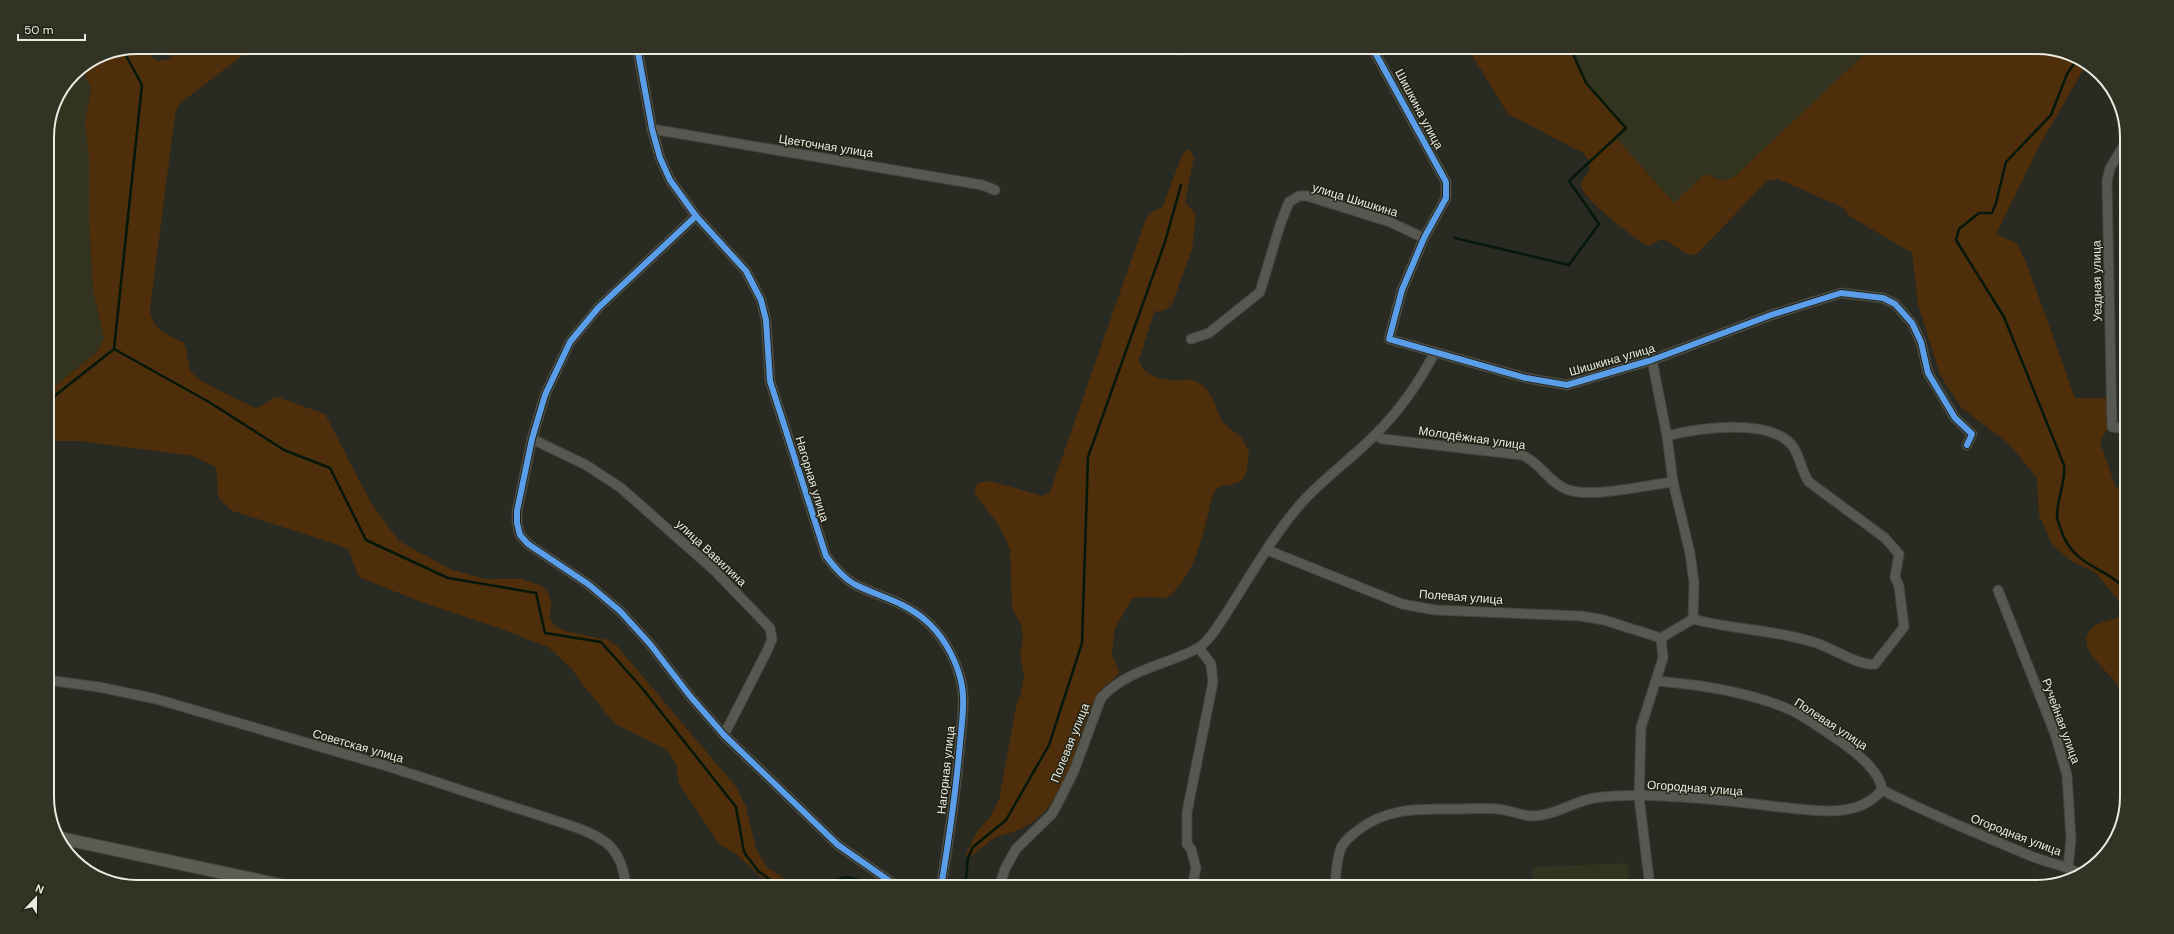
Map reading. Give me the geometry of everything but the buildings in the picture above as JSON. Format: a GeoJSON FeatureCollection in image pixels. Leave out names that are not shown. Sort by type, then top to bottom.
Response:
{"type":"FeatureCollection","features":[{"type":"Feature","properties":{"kind":"main road"},"geometry":{"type":"LineString","coordinates":[[66,839],[257,880]]}},
{"type":"Feature","properties":{"kind":"street","name":"Нагорная улица"},"geometry":{"type":"LineString","coordinates":[[638,54],[652,130],[660,158],[670,180],[696,216],[746,271],[761,300],[766,320],[770,381],[826,556],[839,573],[853,583],[904,605],[924,618],[938,632],[952,654],[960,678],[964,706],[957,785],[942,880]]}},
{"type":"Feature","properties":{"kind":"street","name":"Шишкина улица"},"geometry":{"type":"LineString","coordinates":[[1376,54],[1446,182],[1446,198],[1424,238],[1402,290],[1388,339],[1526,378],[1567,385],[1652,360],[1771,314],[1841,294],[1883,298],[1895,304],[1912,323],[1921,342],[1928,373],[1954,418],[1972,434],[1967,445]]}},
{"type":"Feature","properties":{"kind":"street","name":"Цветочная улица"},"geometry":{"type":"LineString","coordinates":[[652,130],[982,185],[995,190]]}},
{"type":"Feature","properties":{"kind":"street","name":"Уездная улица"},"geometry":{"type":"LineString","coordinates":[[2120,152],[2110,168],[2107,181],[2112,427],[2120,428]]}},
{"type":"Feature","properties":{"kind":"street","name":"улица Шишкина"},"geometry":{"type":"LineString","coordinates":[[1191,339],[1209,334],[1260,292],[1280,225],[1289,202],[1299,196],[1307,196],[1390,222],[1424,238]]}},
{"type":"Feature","properties":{"kind":"street"},"geometry":{"type":"LineString","coordinates":[[696,216],[598,308],[570,342],[545,395],[532,439],[518,506],[517,523],[520,535],[528,544],[588,584],[620,611],[650,644],[690,696],[724,735],[838,845],[888,880]]}},
{"type":"Feature","properties":{"kind":"street","name":"Полевая улица"},"geometry":{"type":"LineString","coordinates":[[1001,880],[1005,869],[1016,849],[1052,814],[1057,806],[1074,771],[1101,698],[1109,690],[1133,674],[1199,648],[1222,621],[1285,524],[1306,498],[1375,435],[1399,408],[1419,382],[1435,352]]}},
{"type":"Feature","properties":{"kind":"street"},"geometry":{"type":"LineString","coordinates":[[1652,360],[1667,436],[1673,482],[1690,553],[1694,583],[1693,619]]}},
{"type":"Feature","properties":{"kind":"street"},"geometry":{"type":"LineString","coordinates":[[1649,880],[1638,796],[1641,727],[1663,658],[1661,638],[1693,619],[1792,636],[1843,653],[1860,663],[1868,665],[1875,664],[1904,627],[1899,586],[1895,576],[1899,554],[1885,538],[1809,482],[1802,473],[1792,444],[1780,435],[1755,429],[1724,427],[1695,429],[1667,436]]}},
{"type":"Feature","properties":{"kind":"street","name":"Молодёжная улица"},"geometry":{"type":"LineString","coordinates":[[1375,435],[1384,439],[1522,455],[1534,460],[1551,480],[1565,489],[1582,494],[1673,482]]}},
{"type":"Feature","properties":{"kind":"street","name":"улица Вавилина"},"geometry":{"type":"LineString","coordinates":[[532,439],[586,465],[621,488],[714,570],[770,628],[772,639],[768,649],[724,735]]}},
{"type":"Feature","properties":{"kind":"street","name":"Полевая улица"},"geometry":{"type":"LineString","coordinates":[[1267,550],[1402,604],[1434,610],[1581,616],[1604,620],[1661,638]]}},
{"type":"Feature","properties":{"kind":"street","name":"Ручейная улица"},"geometry":{"type":"LineString","coordinates":[[1998,590],[2055,734],[2067,775],[2071,839],[2068,867]]}},
{"type":"Feature","properties":{"kind":"street"},"geometry":{"type":"LineString","coordinates":[[1193,880],[1196,868],[1191,849],[1187,844],[1187,812],[1213,682],[1211,664],[1199,648]]}},
{"type":"Feature","properties":{"kind":"street","name":"Советская улица"},"geometry":{"type":"LineString","coordinates":[[54,681],[99,687],[156,699],[390,767],[575,827],[598,836],[609,845],[617,855],[625,880]]}},
{"type":"Feature","properties":{"kind":"street","name":"Полевая улица"},"geometry":{"type":"LineString","coordinates":[[1656,681],[1700,684],[1755,697],[1794,712],[1860,754],[1882,783],[1882,790]]}},
{"type":"Feature","properties":{"kind":"street","name":"Огородная улица"},"geometry":{"type":"LineString","coordinates":[[1336,880],[1338,858],[1341,847],[1352,835],[1366,823],[1388,813],[1409,809],[1498,809],[1529,816],[1559,812],[1574,804],[1593,799],[1638,796],[1706,799],[1822,812],[1842,810],[1860,805],[1876,798],[1882,790],[1920,810],[2039,859],[2068,867],[2075,871]]}},
{"type":"Feature","properties":{"kind":"shaded area"},"geometry":{"type":"Polygon","coordinates":[[[148,54],[158,60],[163,60],[174,54],[245,54],[179,104],[175,114],[150,310],[154,323],[162,331],[184,343],[192,373],[212,387],[255,408],[277,397],[325,414],[371,503],[399,541],[450,569],[485,579],[521,579],[540,585],[547,591],[551,600],[550,619],[555,626],[565,631],[608,640],[617,646],[737,788],[746,807],[756,849],[767,867],[786,880],[764,880],[736,854],[719,844],[679,784],[676,764],[667,750],[615,724],[571,668],[548,647],[504,630],[421,602],[361,578],[357,573],[349,550],[341,546],[233,511],[218,496],[216,467],[193,456],[80,441],[54,441],[54,386],[97,352],[104,338],[93,290],[89,219],[89,159],[85,123],[91,88],[84,72],[95,65],[115,57],[148,54]]]}},
{"type":"Feature","properties":{"kind":"shaded area"},"geometry":{"type":"Polygon","coordinates":[[[1471,54],[1572,54],[1585,80],[1625,126],[1626,130],[1617,139],[1673,202],[1675,202],[1704,175],[1709,175],[1722,181],[1734,177],[1865,54],[2037,54],[2069,60],[2084,68],[2040,145],[1996,234],[2017,243],[2029,270],[2075,398],[2108,398],[2108,428],[2100,442],[2116,488],[2120,488],[2120,602],[2095,572],[2071,561],[2052,544],[2039,515],[2037,478],[2009,444],[1962,408],[1940,375],[1918,304],[1912,253],[1851,217],[1842,207],[1778,179],[1767,181],[1696,255],[1691,255],[1662,239],[1648,246],[1610,218],[1583,191],[1581,183],[1590,169],[1589,161],[1583,153],[1508,114],[1471,54]]]}},
{"type":"Feature","properties":{"kind":"shaded area"},"geometry":{"type":"Polygon","coordinates":[[[1572,54],[1865,54],[1734,177],[1722,181],[1709,175],[1705,175],[1676,202],[1673,202],[1617,139],[1626,130],[1625,126],[1585,80],[1572,54]]]}},
{"type":"Feature","properties":{"kind":"shaded area"},"geometry":{"type":"Polygon","coordinates":[[[84,72],[91,88],[85,123],[89,159],[89,219],[93,290],[104,338],[97,352],[54,386],[54,131],[60,105],[65,95],[71,86],[84,72]]]}},
{"type":"Feature","properties":{"kind":"shaded area"},"geometry":{"type":"Polygon","coordinates":[[[1186,150],[1189,150],[1194,157],[1185,202],[1196,215],[1192,249],[1172,304],[1165,310],[1154,312],[1139,360],[1145,371],[1161,379],[1191,379],[1204,386],[1212,397],[1222,422],[1241,437],[1249,451],[1246,474],[1241,481],[1219,487],[1213,494],[1202,537],[1193,564],[1177,588],[1167,598],[1143,597],[1132,599],[1115,628],[1112,654],[1119,672],[1114,679],[1102,688],[1097,696],[1087,719],[1068,774],[1049,807],[1030,824],[995,838],[968,858],[966,854],[977,832],[989,818],[999,800],[1016,707],[1021,693],[1024,676],[1020,655],[1023,638],[1021,624],[1012,608],[1010,549],[1000,527],[975,494],[976,485],[981,482],[990,481],[1043,496],[1050,492],[1146,218],[1155,210],[1162,208],[1183,153],[1186,150]]]}},
{"type":"Feature","properties":{"kind":"shaded area"},"geometry":{"type":"Polygon","coordinates":[[[2120,616],[2120,689],[2094,658],[2086,643],[2087,635],[2092,628],[2120,616]]]}},
{"type":"Feature","properties":{"kind":"shaded area"},"geometry":{"type":"Polygon","coordinates":[[[1628,863],[1629,880],[1533,880],[1532,867],[1628,863]]]}},
{"type":"Feature","properties":{"kind":"waterway"},"geometry":{"type":"LineString","coordinates":[[1455,238],[1569,265],[1599,224],[1569,181],[1626,128],[1586,83],[1573,54]]}},
{"type":"Feature","properties":{"kind":"waterway"},"geometry":{"type":"LineString","coordinates":[[126,55],[142,85],[114,349],[209,402],[284,450],[330,468],[366,540],[448,578],[536,593],[545,633],[601,642],[642,688],[736,807],[744,852],[758,871],[770,880]]}},
{"type":"Feature","properties":{"kind":"waterway"},"geometry":{"type":"LineString","coordinates":[[2075,63],[2067,74],[2051,115],[2006,162],[1996,203],[1992,213],[1979,213],[1959,229],[1956,240],[2004,317],[2064,465],[2064,478],[2057,509],[2057,516],[2061,530],[2074,552],[2090,565],[2109,575],[2120,584]]}},
{"type":"Feature","properties":{"kind":"waterway"},"geometry":{"type":"LineString","coordinates":[[966,880],[968,858],[973,847],[1006,820],[1049,745],[1082,643],[1088,457],[1165,242],[1181,185]]}},
{"type":"Feature","properties":{"kind":"waterway"},"geometry":{"type":"LineString","coordinates":[[54,396],[114,349]]}},
{"type":"Feature","properties":{"kind":"waterway"},"geometry":{"type":"LineString","coordinates":[[838,880],[845,877],[858,880]]}},
{"type":"Feature","properties":{"kind":"cycle path"},"geometry":{"type":"LineString","coordinates":[[638,54],[652,129],[660,158],[670,180],[696,216],[746,271],[761,300],[766,320],[770,381],[826,556],[838,572],[854,584],[890,599],[924,619],[936,631],[946,645],[960,677],[963,693],[962,718],[954,797],[942,880]]}},
{"type":"Feature","properties":{"kind":"cycle path"},"geometry":{"type":"LineString","coordinates":[[1376,54],[1446,182],[1446,198],[1424,238],[1402,290],[1389,339],[1526,378],[1567,385],[1652,360],[1771,315],[1841,293],[1883,298],[1895,304],[1912,323],[1921,342],[1928,373],[1955,418],[1972,434],[1967,445]]}},
{"type":"Feature","properties":{"kind":"cycle path"},"geometry":{"type":"LineString","coordinates":[[696,216],[598,308],[570,342],[545,395],[532,439],[517,511],[517,523],[520,535],[528,544],[588,584],[620,611],[650,644],[690,696],[724,735],[838,845],[888,880]]}}]}
